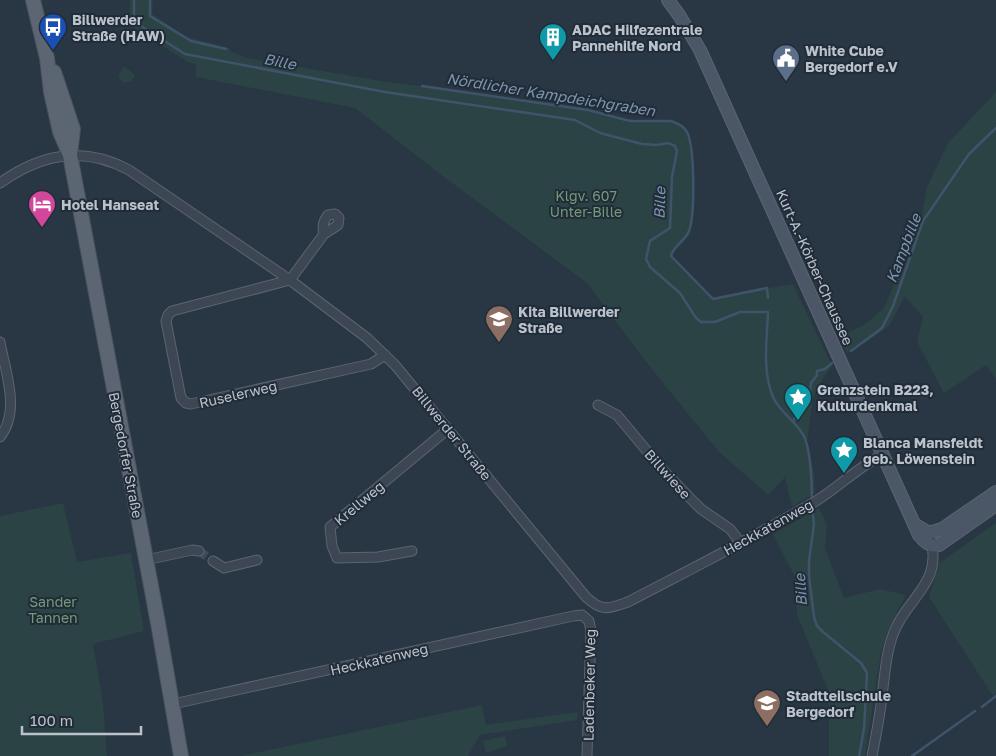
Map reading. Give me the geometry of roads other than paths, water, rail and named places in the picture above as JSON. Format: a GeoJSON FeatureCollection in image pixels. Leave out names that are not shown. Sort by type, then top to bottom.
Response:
{"type":"FeatureCollection","features":[{"type":"Feature","properties":{"kind":"main road","name":"Bergedorfer Straße"},"geometry":{"type":"LineString","coordinates":[[32,0],[47,58],[51,92],[60,132],[70,155],[173,704],[181,756]]}},
{"type":"Feature","properties":{"kind":"main road","name":"Kurt-A.-Körber-Chaussee"},"geometry":{"type":"LineString","coordinates":[[668,0],[700,50],[836,349],[911,520],[924,541],[933,546]]}},
{"type":"Feature","properties":{"kind":"main road"},"geometry":{"type":"LineString","coordinates":[[911,520],[929,533],[942,529],[993,501]]}},
{"type":"Feature","properties":{"kind":"main road"},"geometry":{"type":"LineString","coordinates":[[933,546],[944,542],[993,501]]}},
{"type":"Feature","properties":{"kind":"street","name":"Billwerder Straße"},"geometry":{"type":"LineString","coordinates":[[0,183],[30,166],[53,158],[70,155],[95,156],[112,161],[129,170],[290,280],[367,338],[385,354],[419,392],[586,597],[595,605]]}},
{"type":"Feature","properties":{"kind":"street"},"geometry":{"type":"LineString","coordinates":[[290,280],[324,234]]}},
{"type":"Feature","properties":{"kind":"street","name":"Ruselerweg"},"geometry":{"type":"LineString","coordinates":[[290,280],[172,311],[168,315],[166,321],[180,394],[184,402],[191,404],[370,364],[385,354]]}},
{"type":"Feature","properties":{"kind":"street"},"geometry":{"type":"LineString","coordinates":[[0,342],[11,399],[10,418],[6,430],[0,437]]}},
{"type":"Feature","properties":{"kind":"street","name":"Billwiese"},"geometry":{"type":"LineString","coordinates":[[598,405],[617,415],[662,469],[691,499],[701,509],[730,530],[740,542]]}},
{"type":"Feature","properties":{"kind":"street","name":"Krellweg"},"geometry":{"type":"LineString","coordinates":[[412,552],[378,557],[337,558],[332,546],[330,528],[448,429]]}},
{"type":"Feature","properties":{"kind":"street","name":"Heckkatenweg"},"geometry":{"type":"LineString","coordinates":[[595,605],[601,608],[608,608],[628,602],[818,500],[882,455]]}},
{"type":"Feature","properties":{"kind":"street"},"geometry":{"type":"LineString","coordinates":[[872,756],[890,644],[900,619],[919,596],[929,577],[933,563],[933,546],[929,533]]}},
{"type":"Feature","properties":{"kind":"street"},"geometry":{"type":"LineString","coordinates":[[146,560],[192,550],[199,551]]}},
{"type":"Feature","properties":{"kind":"street"},"geometry":{"type":"LineString","coordinates":[[213,561],[224,568],[257,560]]}},
{"type":"Feature","properties":{"kind":"street","name":"Heckkatenweg"},"geometry":{"type":"LineString","coordinates":[[173,704],[573,616],[582,615],[585,617]]}},
{"type":"Feature","properties":{"kind":"street","name":"Ladenbeker Weg"},"geometry":{"type":"LineString","coordinates":[[585,617],[590,623],[592,631],[587,756]]}},
{"type":"Feature","properties":{"kind":"waterway","name":"Bille"},"geometry":{"type":"LineString","coordinates":[[134,0],[134,17],[141,26],[185,54],[385,92],[575,120],[600,133],[642,144],[657,145],[668,143],[675,146],[677,151],[672,177],[670,228],[650,241],[646,259],[650,267],[680,293],[696,318],[701,322],[715,322],[740,312],[768,312],[767,377],[776,402],[799,428],[805,439],[810,466],[812,501]]}},
{"type":"Feature","properties":{"kind":"waterway"},"geometry":{"type":"LineString","coordinates":[[150,0],[150,16],[191,41],[226,49]]}},
{"type":"Feature","properties":{"kind":"waterway","name":"Nördlicher Kampdeichgraben"},"geometry":{"type":"LineString","coordinates":[[422,86],[588,110],[630,121],[671,121],[680,125],[687,132],[692,152],[692,211],[689,231],[674,249],[671,256],[713,299],[767,288],[768,298]]}},
{"type":"Feature","properties":{"kind":"waterway","name":"Kampbille"},"geometry":{"type":"LineString","coordinates":[[851,351],[882,328],[893,306],[923,221],[969,154],[996,128]]}},
{"type":"Feature","properties":{"kind":"waterway","name":"Kampbille"},"geometry":{"type":"LineString","coordinates":[[793,422],[802,400],[810,391],[811,383],[817,375],[817,371],[825,369],[832,363]]}},
{"type":"Feature","properties":{"kind":"waterway","name":"Bille"},"geometry":{"type":"LineString","coordinates":[[812,507],[814,524],[809,576],[814,617],[817,626],[861,663],[867,673],[864,729],[859,756]]}},
{"type":"Feature","properties":{"kind":"waterway"},"geometry":{"type":"LineString","coordinates":[[982,707],[996,696]]}},
{"type":"Feature","properties":{"kind":"waterway"},"geometry":{"type":"LineString","coordinates":[[912,756],[975,711]]}},
{"type":"Feature","properties":{"kind":"tunnel"},"geometry":{"type":"LineString","coordinates":[[199,551],[213,561]]}},
{"type":"Feature","properties":{"kind":"place","name":"Billwerder Straße (HAW)"},"geometry":{"type":"Point","coordinates":[53,51]}},
{"type":"Feature","properties":{"kind":"place","name":"ADAC Hilfezentrale Pannehilfe Nord"},"geometry":{"type":"Point","coordinates":[553,61]}},
{"type":"Feature","properties":{"kind":"place","name":"White Cube Bergedorf e.V"},"geometry":{"type":"Point","coordinates":[786,82]}},
{"type":"Feature","properties":{"kind":"place","name":"Hotel Hanseat"},"geometry":{"type":"Point","coordinates":[42,228]}},
{"type":"Feature","properties":{"kind":"place","name":"Kita Billwerder Straße"},"geometry":{"type":"Point","coordinates":[499,343]}},
{"type":"Feature","properties":{"kind":"place","name":"Grenzstein B223, Kulturdenkmal"},"geometry":{"type":"Point","coordinates":[798,421]}},
{"type":"Feature","properties":{"kind":"place","name":"Blanca Mansfeldt geb. Löwenstein"},"geometry":{"type":"Point","coordinates":[844,474]}},
{"type":"Feature","properties":{"kind":"place","name":"Stadtteilschule Bergedorf"},"geometry":{"type":"Point","coordinates":[767,727]}},
{"type":"Feature","properties":{"kind":"park label","name":"Klgv. 607 Unter-Bille"},"geometry":{"type":"Point","coordinates":[586,204]}},
{"type":"Feature","properties":{"kind":"park label","name":"Sander Tannen"},"geometry":{"type":"Point","coordinates":[53,610]}}]}
